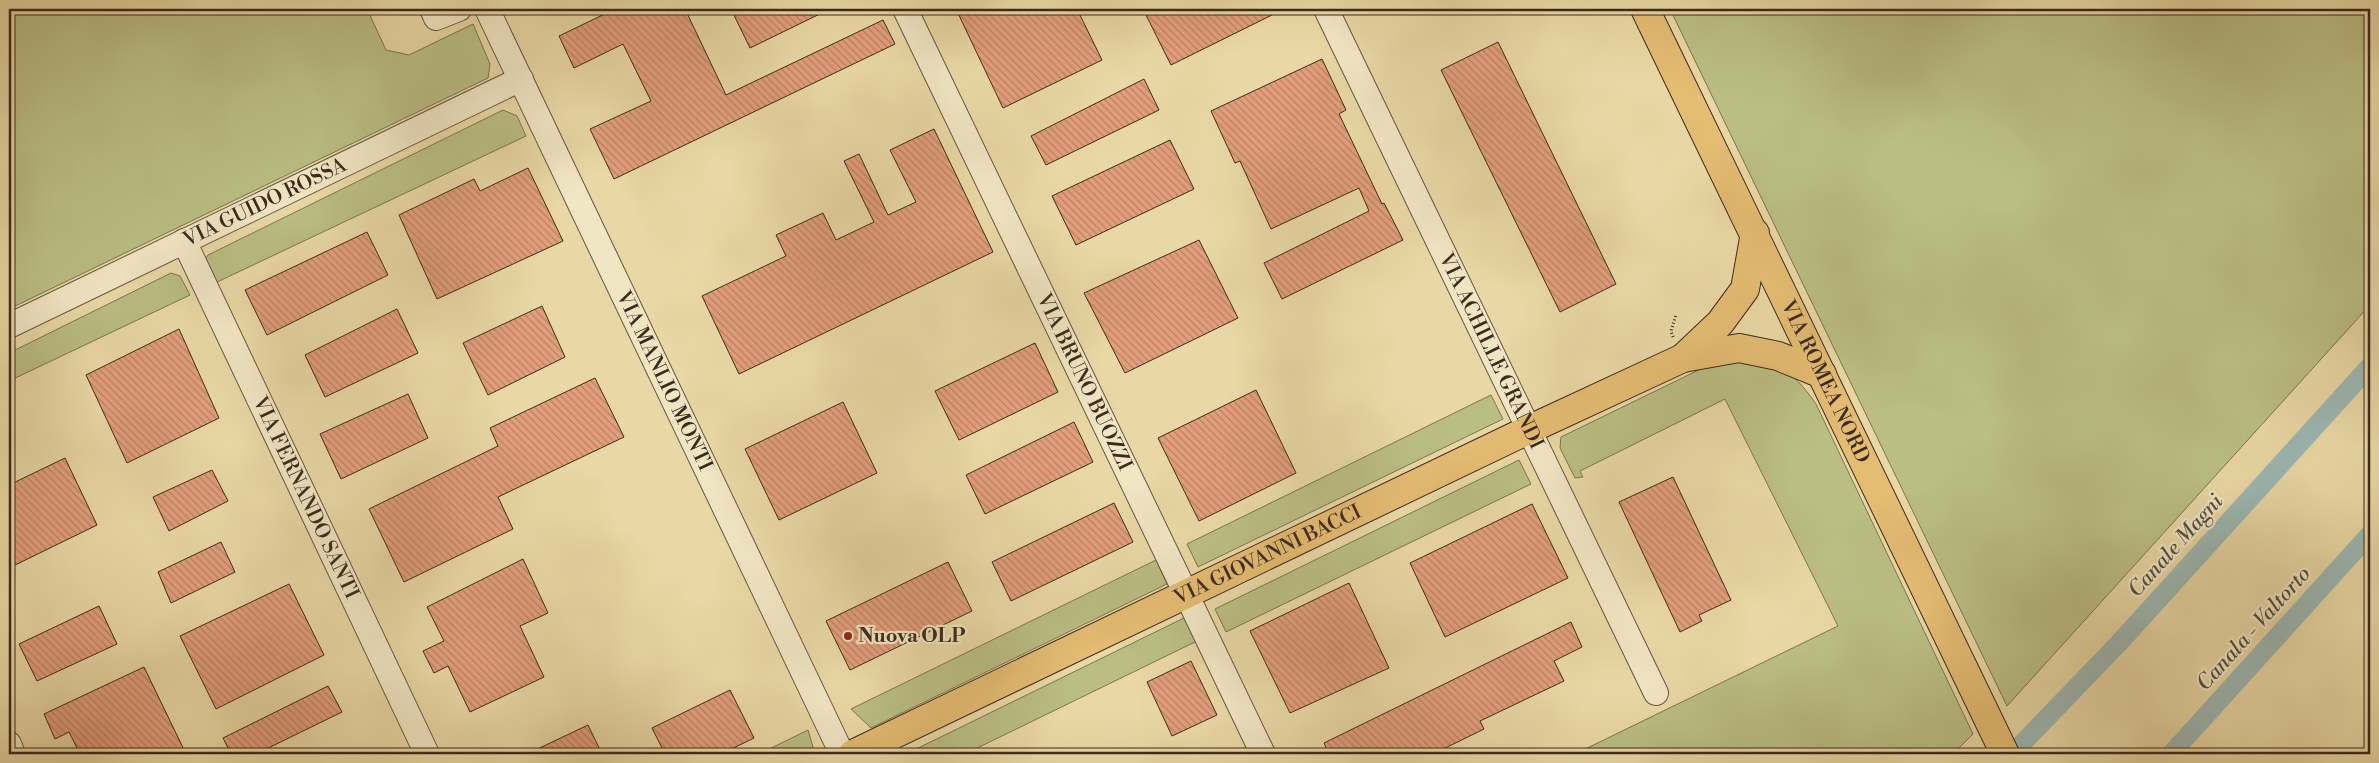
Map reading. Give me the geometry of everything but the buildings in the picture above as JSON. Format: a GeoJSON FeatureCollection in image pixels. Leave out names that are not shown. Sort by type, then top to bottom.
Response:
{"type":"FeatureCollection","features":[{"type":"Feature","properties":{"kind":"main road","name":"VIA ROMEA NORD"},"geometry":{"type":"LineString","coordinates":[[1645,9],[1755,233],[2005,754]]}},
{"type":"Feature","properties":{"kind":"main road","name":"VIA GIOVANNI BACCI"},"geometry":{"type":"LineString","coordinates":[[1683,358],[1720,323],[1745,289],[1755,233]]}},
{"type":"Feature","properties":{"kind":"main road","name":"VIA GIOVANNI BACCI"},"geometry":{"type":"LineString","coordinates":[[853,754],[1528,430],[1683,358],[1739,348],[1778,356],[1822,374]]}},
{"type":"Feature","properties":{"kind":"street"},"geometry":{"type":"LineString","coordinates":[[432,9],[436,18],[459,9]]}},
{"type":"Feature","properties":{"kind":"street","name":"VIA MANLIO MONTI"},"geometry":{"type":"LineString","coordinates":[[487,9],[842,754]]}},
{"type":"Feature","properties":{"kind":"street","name":"VIA BRUNO BUOZZI"},"geometry":{"type":"LineString","coordinates":[[905,9],[1263,754]]}},
{"type":"Feature","properties":{"kind":"street","name":"VIA ACHILLE GRANDI"},"geometry":{"type":"LineString","coordinates":[[1326,9],[1656,693]]}},
{"type":"Feature","properties":{"kind":"street","name":"VIA GUIDO ROSSA"},"geometry":{"type":"LineString","coordinates":[[9,326],[521,79]]}},
{"type":"Feature","properties":{"kind":"street","name":"VIA FERNANDO SANTI"},"geometry":{"type":"LineString","coordinates":[[184,242],[427,754]]}},
{"type":"Feature","properties":{"kind":"street"},"geometry":{"type":"LineString","coordinates":[[9,744],[14,754]]}},
{"type":"Feature","properties":{"kind":"green space"},"geometry":{"type":"Polygon","coordinates":[[[9,9],[367,9],[386,50],[409,55],[473,24],[490,64],[488,78],[9,309],[9,9]]]}},
{"type":"Feature","properties":{"kind":"green space"},"geometry":{"type":"Polygon","coordinates":[[[1670,9],[2370,9],[2370,305],[2007,706],[1670,9]]]}},
{"type":"Feature","properties":{"kind":"green space"},"geometry":{"type":"Polygon","coordinates":[[[503,110],[517,116],[526,136],[215,283],[204,261],[208,255],[503,110]]]}},
{"type":"Feature","properties":{"kind":"green space"},"geometry":{"type":"Polygon","coordinates":[[[171,273],[180,276],[190,295],[9,381],[9,353],[171,273]]]}},
{"type":"Feature","properties":{"kind":"green space"},"geometry":{"type":"Polygon","coordinates":[[[1736,358],[1782,370],[1807,391],[1816,404],[1973,734],[1953,754],[1575,754],[1838,626],[1725,399],[1580,471],[1583,477],[1575,478],[1560,448],[1561,437],[1713,363],[1736,358]]]}},
{"type":"Feature","properties":{"kind":"green space"},"geometry":{"type":"Polygon","coordinates":[[[1491,395],[1503,419],[1198,567],[1187,544],[1491,395]]]}},
{"type":"Feature","properties":{"kind":"green space"},"geometry":{"type":"Polygon","coordinates":[[[1519,460],[1531,484],[1226,632],[1215,609],[1519,460]]]}},
{"type":"Feature","properties":{"kind":"green space"},"geometry":{"type":"Polygon","coordinates":[[[1156,560],[1167,584],[871,728],[851,709],[1156,560]]]}},
{"type":"Feature","properties":{"kind":"green space"},"geometry":{"type":"Polygon","coordinates":[[[1186,617],[1197,641],[965,754],[906,754],[1186,617]]]}},
{"type":"Feature","properties":{"kind":"green space"},"geometry":{"type":"Polygon","coordinates":[[[808,730],[815,754],[759,754],[808,730]]]}},
{"type":"Feature","properties":{"kind":"waterway","name":"Canale Magni"},"geometry":{"type":"LineString","coordinates":[[2012,754],[2119,643],[2370,366]]}},
{"type":"Feature","properties":{"kind":"waterway","name":"Canala - Valtorto"},"geometry":{"type":"LineString","coordinates":[[2171,754],[2370,534]]}},
{"type":"Feature","properties":{"kind":"place","name":"Nuova OLP"},"geometry":{"type":"Point","coordinates":[848,636]}}]}
